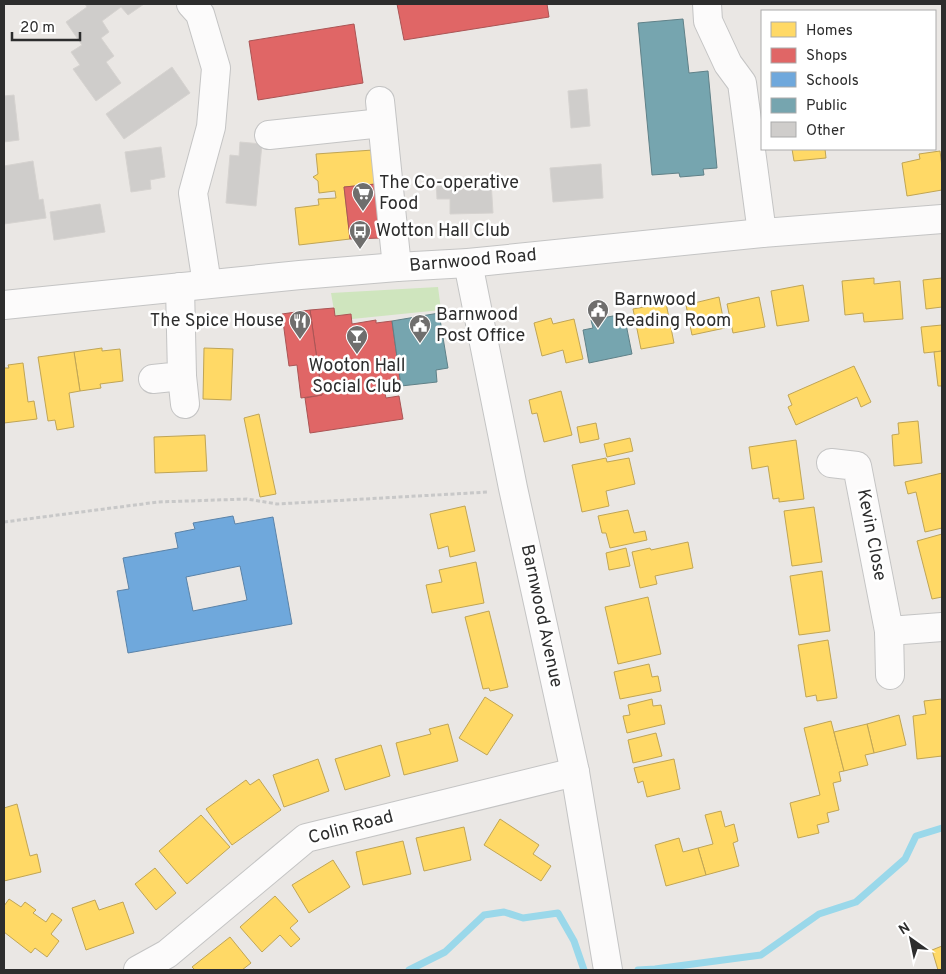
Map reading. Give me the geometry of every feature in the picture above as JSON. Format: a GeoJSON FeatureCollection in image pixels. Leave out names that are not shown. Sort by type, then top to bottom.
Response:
{"type":"FeatureCollection","features":[{"type":"Feature","properties":{"kind":"street"},"geometry":{"type":"LineString","coordinates":[[191,4],[200,14],[216,68],[211,127],[193,193],[207,284]]}},
{"type":"Feature","properties":{"kind":"street"},"geometry":{"type":"LineString","coordinates":[[707,4],[708,21],[728,64],[742,83],[762,233]]}},
{"type":"Feature","properties":{"kind":"street"},"geometry":{"type":"LineString","coordinates":[[269,135],[381,112],[397,267]]}},
{"type":"Feature","properties":{"kind":"street","name":"Barnwood Road"},"geometry":{"type":"LineString","coordinates":[[4,304],[762,233],[942,219]]}},
{"type":"Feature","properties":{"kind":"street","name":"Barnwood Avenue"},"geometry":{"type":"LineString","coordinates":[[468,262],[513,488],[575,772],[608,970]]}},
{"type":"Feature","properties":{"kind":"street"},"geometry":{"type":"LineString","coordinates":[[180,287],[182,376],[185,404]]}},
{"type":"Feature","properties":{"kind":"street"},"geometry":{"type":"LineString","coordinates":[[152,379],[182,376]]}},
{"type":"Feature","properties":{"kind":"street","name":"Kevin Close"},"geometry":{"type":"LineString","coordinates":[[831,463],[858,466],[889,631],[890,675]]}},
{"type":"Feature","properties":{"kind":"street"},"geometry":{"type":"LineString","coordinates":[[889,631],[942,627]]}},
{"type":"Feature","properties":{"kind":"street","name":"Colin Road"},"geometry":{"type":"LineString","coordinates":[[138,970],[167,954],[306,838],[575,772]]}},
{"type":"Feature","properties":{"kind":"path"},"geometry":{"type":"LineString","coordinates":[[4,522],[158,502],[247,499],[277,504],[491,492],[513,488]]}},
{"type":"Feature","properties":{"kind":"green space"},"geometry":{"type":"Polygon","coordinates":[[[438,287],[441,310],[352,319],[351,314],[335,316],[331,293],[438,287]]]}},
{"type":"Feature","properties":{"kind":"building: Homes"},"geometry":{"type":"Polygon","coordinates":[[[373,150],[376,184],[344,187],[350,239],[299,245],[295,208],[319,205],[318,199],[336,198],[335,191],[319,193],[318,181],[313,177],[318,174],[316,154],[373,150]]]}},
{"type":"Feature","properties":{"kind":"building: Homes"},"geometry":{"type":"Polygon","coordinates":[[[792,150],[825,150],[826,158],[794,161],[792,150]]]}},
{"type":"Feature","properties":{"kind":"building: Homes"},"geometry":{"type":"Polygon","coordinates":[[[940,151],[942,190],[907,196],[902,163],[920,159],[919,154],[940,151]]]}},
{"type":"Feature","properties":{"kind":"building: Homes"},"geometry":{"type":"Polygon","coordinates":[[[874,278],[874,284],[900,281],[903,319],[864,322],[863,313],[845,315],[842,281],[874,278]]]}},
{"type":"Feature","properties":{"kind":"building: Homes"},"geometry":{"type":"Polygon","coordinates":[[[942,278],[942,307],[926,309],[923,280],[942,278]]]}},
{"type":"Feature","properties":{"kind":"building: Homes"},"geometry":{"type":"Polygon","coordinates":[[[803,285],[809,321],[777,326],[771,291],[803,285]]]}},
{"type":"Feature","properties":{"kind":"building: Homes"},"geometry":{"type":"Polygon","coordinates":[[[719,297],[725,328],[692,335],[686,305],[719,297]]]}},
{"type":"Feature","properties":{"kind":"building: Homes"},"geometry":{"type":"Polygon","coordinates":[[[759,297],[765,327],[733,333],[727,304],[759,297]]]}},
{"type":"Feature","properties":{"kind":"building: Homes"},"geometry":{"type":"Polygon","coordinates":[[[666,303],[674,343],[641,349],[633,309],[666,303]]]}},
{"type":"Feature","properties":{"kind":"building: Homes"},"geometry":{"type":"Polygon","coordinates":[[[551,318],[553,324],[574,319],[583,359],[566,363],[563,350],[542,356],[534,323],[551,318]]]}},
{"type":"Feature","properties":{"kind":"building: Homes"},"geometry":{"type":"Polygon","coordinates":[[[942,325],[942,351],[924,353],[921,327],[942,325]]]}},
{"type":"Feature","properties":{"kind":"building: Homes"},"geometry":{"type":"Polygon","coordinates":[[[102,348],[102,351],[120,349],[123,381],[100,384],[101,388],[80,391],[74,352],[102,348]]]}},
{"type":"Feature","properties":{"kind":"building: Homes"},"geometry":{"type":"Polygon","coordinates":[[[204,348],[233,349],[231,400],[203,399],[204,348]]]}},
{"type":"Feature","properties":{"kind":"building: Homes"},"geometry":{"type":"Polygon","coordinates":[[[942,351],[942,386],[938,386],[934,352],[942,351]]]}},
{"type":"Feature","properties":{"kind":"building: Homes"},"geometry":{"type":"Polygon","coordinates":[[[74,352],[80,391],[69,393],[74,427],[57,430],[55,420],[48,421],[38,357],[74,352]]]}},
{"type":"Feature","properties":{"kind":"building: Homes"},"geometry":{"type":"Polygon","coordinates":[[[23,363],[28,402],[34,401],[37,419],[4,423],[4,368],[9,368],[8,365],[23,363]]]}},
{"type":"Feature","properties":{"kind":"building: Homes"},"geometry":{"type":"Polygon","coordinates":[[[854,366],[871,402],[861,407],[857,397],[796,425],[788,407],[792,405],[788,395],[854,366]]]}},
{"type":"Feature","properties":{"kind":"building: Homes"},"geometry":{"type":"Polygon","coordinates":[[[561,391],[572,435],[544,442],[537,413],[532,414],[529,400],[561,391]]]}},
{"type":"Feature","properties":{"kind":"building: Homes"},"geometry":{"type":"Polygon","coordinates":[[[259,414],[276,494],[260,497],[244,418],[259,414]]]}},
{"type":"Feature","properties":{"kind":"building: Homes"},"geometry":{"type":"Polygon","coordinates":[[[918,421],[922,463],[894,466],[892,435],[899,434],[898,423],[918,421]]]}},
{"type":"Feature","properties":{"kind":"building: Homes"},"geometry":{"type":"Polygon","coordinates":[[[596,423],[599,439],[580,443],[577,427],[596,423]]]}},
{"type":"Feature","properties":{"kind":"building: Homes"},"geometry":{"type":"Polygon","coordinates":[[[205,435],[207,471],[155,473],[154,437],[205,435]]]}},
{"type":"Feature","properties":{"kind":"building: Homes"},"geometry":{"type":"Polygon","coordinates":[[[630,438],[633,451],[607,457],[604,444],[630,438]]]}},
{"type":"Feature","properties":{"kind":"building: Homes"},"geometry":{"type":"Polygon","coordinates":[[[796,440],[804,499],[779,502],[779,498],[773,499],[768,466],[752,469],[749,447],[796,440]]]}},
{"type":"Feature","properties":{"kind":"building: Homes"},"geometry":{"type":"Polygon","coordinates":[[[606,458],[607,462],[629,458],[635,484],[606,491],[609,506],[582,512],[572,465],[606,458]]]}},
{"type":"Feature","properties":{"kind":"building: Homes"},"geometry":{"type":"Polygon","coordinates":[[[942,473],[942,528],[925,532],[916,492],[908,494],[905,482],[942,473]]]}},
{"type":"Feature","properties":{"kind":"building: Homes"},"geometry":{"type":"Polygon","coordinates":[[[465,506],[475,551],[450,557],[448,546],[438,549],[430,514],[465,506]]]}},
{"type":"Feature","properties":{"kind":"building: Homes"},"geometry":{"type":"Polygon","coordinates":[[[814,507],[822,562],[792,566],[784,511],[814,507]]]}},
{"type":"Feature","properties":{"kind":"building: Homes"},"geometry":{"type":"Polygon","coordinates":[[[628,510],[634,533],[645,531],[647,540],[610,548],[606,533],[602,533],[598,516],[628,510]]]}},
{"type":"Feature","properties":{"kind":"building: Homes"},"geometry":{"type":"Polygon","coordinates":[[[942,534],[942,597],[932,599],[917,541],[942,534]]]}},
{"type":"Feature","properties":{"kind":"building: Homes"},"geometry":{"type":"Polygon","coordinates":[[[688,542],[693,568],[655,576],[657,584],[640,588],[632,552],[688,542]]]}},
{"type":"Feature","properties":{"kind":"building: Homes"},"geometry":{"type":"Polygon","coordinates":[[[626,548],[630,566],[609,570],[606,553],[626,548]]]}},
{"type":"Feature","properties":{"kind":"building: Homes"},"geometry":{"type":"Polygon","coordinates":[[[476,562],[484,603],[432,613],[426,585],[442,582],[439,570],[476,562]]]}},
{"type":"Feature","properties":{"kind":"building: Homes"},"geometry":{"type":"Polygon","coordinates":[[[822,571],[830,631],[799,635],[790,576],[822,571]]]}},
{"type":"Feature","properties":{"kind":"building: Homes"},"geometry":{"type":"Polygon","coordinates":[[[648,597],[661,654],[618,664],[605,607],[648,597]]]}},
{"type":"Feature","properties":{"kind":"building: Homes"},"geometry":{"type":"Polygon","coordinates":[[[489,611],[508,687],[490,691],[489,688],[483,689],[465,617],[489,611]]]}},
{"type":"Feature","properties":{"kind":"building: Homes"},"geometry":{"type":"Polygon","coordinates":[[[828,640],[837,698],[817,701],[816,695],[806,697],[798,645],[828,640]]]}},
{"type":"Feature","properties":{"kind":"building: Homes"},"geometry":{"type":"Polygon","coordinates":[[[649,664],[652,677],[658,676],[661,691],[620,699],[614,672],[649,664]]]}},
{"type":"Feature","properties":{"kind":"building: Homes"},"geometry":{"type":"Polygon","coordinates":[[[485,697],[513,715],[487,755],[459,738],[485,697]]]}},
{"type":"Feature","properties":{"kind":"building: Homes"},"geometry":{"type":"Polygon","coordinates":[[[652,699],[653,706],[661,705],[665,724],[627,733],[623,716],[630,715],[628,705],[652,699]]]}},
{"type":"Feature","properties":{"kind":"building: Homes"},"geometry":{"type":"Polygon","coordinates":[[[942,699],[942,756],[917,759],[913,716],[926,714],[924,701],[942,699]]]}},
{"type":"Feature","properties":{"kind":"building: Homes"},"geometry":{"type":"Polygon","coordinates":[[[899,715],[906,745],[874,753],[867,724],[899,715]]]}},
{"type":"Feature","properties":{"kind":"building: Homes"},"geometry":{"type":"Polygon","coordinates":[[[831,721],[844,771],[839,772],[841,781],[833,783],[839,810],[827,813],[829,822],[817,825],[819,833],[798,838],[790,803],[820,795],[804,728],[831,721]]]}},
{"type":"Feature","properties":{"kind":"building: Homes"},"geometry":{"type":"Polygon","coordinates":[[[448,724],[458,761],[404,775],[396,743],[431,734],[429,729],[448,724]]]}},
{"type":"Feature","properties":{"kind":"building: Homes"},"geometry":{"type":"Polygon","coordinates":[[[867,724],[874,753],[865,755],[868,765],[844,771],[834,732],[867,724]]]}},
{"type":"Feature","properties":{"kind":"building: Homes"},"geometry":{"type":"Polygon","coordinates":[[[656,733],[662,756],[633,763],[628,740],[656,733]]]}},
{"type":"Feature","properties":{"kind":"building: Homes"},"geometry":{"type":"Polygon","coordinates":[[[381,745],[390,776],[345,790],[335,759],[381,745]]]}},
{"type":"Feature","properties":{"kind":"building: Homes"},"geometry":{"type":"Polygon","coordinates":[[[318,759],[329,791],[284,807],[273,775],[318,759]]]}},
{"type":"Feature","properties":{"kind":"building: Homes"},"geometry":{"type":"Polygon","coordinates":[[[674,759],[680,789],[647,797],[643,781],[638,783],[634,768],[674,759]]]}},
{"type":"Feature","properties":{"kind":"building: Homes"},"geometry":{"type":"Polygon","coordinates":[[[259,779],[281,810],[232,845],[206,809],[246,780],[250,785],[259,779]]]}},
{"type":"Feature","properties":{"kind":"building: Homes"},"geometry":{"type":"Polygon","coordinates":[[[17,804],[30,856],[37,854],[41,872],[4,881],[4,808],[17,804]]]}},
{"type":"Feature","properties":{"kind":"building: Homes"},"geometry":{"type":"Polygon","coordinates":[[[721,811],[725,827],[734,824],[738,841],[733,843],[739,866],[706,875],[698,848],[713,844],[705,815],[721,811]]]}},
{"type":"Feature","properties":{"kind":"building: Homes"},"geometry":{"type":"Polygon","coordinates":[[[201,815],[230,847],[187,884],[159,851],[201,815]]]}},
{"type":"Feature","properties":{"kind":"building: Homes"},"geometry":{"type":"Polygon","coordinates":[[[500,819],[539,845],[533,854],[551,866],[541,881],[484,845],[500,819]]]}},
{"type":"Feature","properties":{"kind":"building: Homes"},"geometry":{"type":"Polygon","coordinates":[[[464,827],[471,860],[424,871],[416,838],[464,827]]]}},
{"type":"Feature","properties":{"kind":"building: Homes"},"geometry":{"type":"Polygon","coordinates":[[[679,838],[683,852],[698,848],[706,875],[666,886],[655,845],[679,838]]]}},
{"type":"Feature","properties":{"kind":"building: Homes"},"geometry":{"type":"Polygon","coordinates":[[[403,841],[411,874],[363,885],[356,852],[403,841]]]}},
{"type":"Feature","properties":{"kind":"building: Homes"},"geometry":{"type":"Polygon","coordinates":[[[333,860],[350,887],[309,913],[292,885],[333,860]]]}},
{"type":"Feature","properties":{"kind":"building: Homes"},"geometry":{"type":"Polygon","coordinates":[[[155,868],[176,893],[156,910],[135,884],[155,868]]]}},
{"type":"Feature","properties":{"kind":"building: Homes"},"geometry":{"type":"Polygon","coordinates":[[[275,896],[298,921],[290,928],[300,939],[291,947],[280,935],[262,952],[240,927],[275,896]]]}},
{"type":"Feature","properties":{"kind":"building: Homes"},"geometry":{"type":"Polygon","coordinates":[[[9,899],[21,907],[25,902],[36,910],[33,913],[46,922],[52,913],[62,920],[51,934],[59,941],[47,957],[35,948],[31,953],[4,932],[4,906],[9,899]]]}},
{"type":"Feature","properties":{"kind":"building: Homes"},"geometry":{"type":"Polygon","coordinates":[[[95,900],[99,910],[123,902],[134,933],[86,950],[72,908],[95,900]]]}},
{"type":"Feature","properties":{"kind":"building: Homes"},"geometry":{"type":"Polygon","coordinates":[[[230,937],[251,963],[242,970],[195,970],[192,967],[230,937]]]}},
{"type":"Feature","properties":{"kind":"building: Homes"},"geometry":{"type":"Polygon","coordinates":[[[942,946],[942,970],[938,970],[932,950],[942,946]]]}},
{"type":"Feature","properties":{"kind":"building: Shops"},"geometry":{"type":"Polygon","coordinates":[[[397,4],[547,4],[549,17],[404,40],[397,4]]]}},
{"type":"Feature","properties":{"kind":"building: Shops"},"geometry":{"type":"Polygon","coordinates":[[[354,24],[363,83],[258,100],[249,41],[354,24]]]}},
{"type":"Feature","properties":{"kind":"building: Shops","name":"The Co-operative Food"},"geometry":{"type":"Polygon","coordinates":[[[376,184],[381,238],[350,239],[344,187],[376,184]]]}},
{"type":"Feature","properties":{"kind":"building: Shops","name":"Wooton Hall Social Club"},"geometry":{"type":"Polygon","coordinates":[[[334,308],[335,316],[351,314],[352,324],[376,320],[376,323],[392,321],[401,386],[384,389],[386,398],[399,396],[403,419],[310,433],[305,398],[322,395],[310,310],[334,308]]]}},
{"type":"Feature","properties":{"kind":"building: Shops","name":"The Spice House"},"geometry":{"type":"Polygon","coordinates":[[[310,310],[322,395],[301,398],[297,365],[289,366],[282,314],[310,310]]]}},
{"type":"Feature","properties":{"kind":"building: Schools"},"geometry":{"type":"Polygon","coordinates":[[[233,516],[235,524],[273,517],[292,624],[128,653],[117,591],[129,589],[123,558],[178,548],[175,533],[195,529],[193,523],[233,516]],[[240,566],[186,577],[193,611],[247,600],[240,566]]]}},
{"type":"Feature","properties":{"kind":"building: Public"},"geometry":{"type":"Polygon","coordinates":[[[683,19],[689,73],[708,71],[717,168],[703,169],[704,175],[680,177],[679,173],[652,175],[638,23],[683,19]]]}},
{"type":"Feature","properties":{"kind":"building: Public","name":"Barnwood Post Office"},"geometry":{"type":"Polygon","coordinates":[[[439,313],[448,368],[436,370],[437,382],[401,386],[392,321],[439,313]]]}},
{"type":"Feature","properties":{"kind":"building: Public"},"geometry":{"type":"Polygon","coordinates":[[[624,314],[632,354],[589,363],[583,330],[593,328],[591,320],[624,314]]]}},
{"type":"Feature","properties":{"kind":"building: Other"},"geometry":{"type":"Polygon","coordinates":[[[85,4],[144,4],[128,15],[121,7],[102,21],[109,32],[101,38],[114,56],[106,62],[121,83],[96,101],[73,69],[80,65],[71,52],[82,45],[66,22],[87,7],[85,4]]]}},
{"type":"Feature","properties":{"kind":"building: Other"},"geometry":{"type":"Polygon","coordinates":[[[172,67],[190,93],[124,139],[106,114],[172,67]]]}},
{"type":"Feature","properties":{"kind":"building: Other"},"geometry":{"type":"Polygon","coordinates":[[[587,89],[590,126],[571,128],[568,91],[587,89]]]}},
{"type":"Feature","properties":{"kind":"building: Other"},"geometry":{"type":"Polygon","coordinates":[[[14,95],[19,140],[4,142],[4,96],[14,95]]]}},
{"type":"Feature","properties":{"kind":"building: Other"},"geometry":{"type":"Polygon","coordinates":[[[240,142],[262,144],[256,206],[226,203],[230,155],[239,156],[240,142]]]}},
{"type":"Feature","properties":{"kind":"building: Other"},"geometry":{"type":"Polygon","coordinates":[[[161,147],[165,177],[150,180],[151,189],[131,192],[125,152],[161,147]]]}},
{"type":"Feature","properties":{"kind":"building: Other"},"geometry":{"type":"Polygon","coordinates":[[[33,161],[39,200],[43,199],[46,218],[4,224],[4,166],[33,161]]]}},
{"type":"Feature","properties":{"kind":"building: Other"},"geometry":{"type":"Polygon","coordinates":[[[601,164],[603,198],[553,202],[550,168],[601,164]]]}},
{"type":"Feature","properties":{"kind":"building: Other"},"geometry":{"type":"Polygon","coordinates":[[[476,178],[476,182],[491,181],[493,213],[450,214],[450,199],[437,199],[436,180],[476,178]]]}},
{"type":"Feature","properties":{"kind":"building: Other"},"geometry":{"type":"Polygon","coordinates":[[[100,204],[105,232],[54,240],[50,212],[100,204]]]}},
{"type":"Feature","properties":{"kind":"waterway"},"geometry":{"type":"LineString","coordinates":[[638,970],[761,955],[819,914],[856,902],[905,859],[916,836],[942,828]]}},
{"type":"Feature","properties":{"kind":"waterway"},"geometry":{"type":"LineString","coordinates":[[409,970],[445,952],[484,915],[504,912],[523,918],[558,913],[574,941],[584,970]]}},
{"type":"Feature","properties":{"kind":"place","name":"The Co-operative Food"},"geometry":{"type":"Point","coordinates":[363,212]}},
{"type":"Feature","properties":{"kind":"place","name":"Wotton Hall Club"},"geometry":{"type":"Point","coordinates":[360,250]}},
{"type":"Feature","properties":{"kind":"place","name":"Barnwood Reading Room"},"geometry":{"type":"Point","coordinates":[598,329]}},
{"type":"Feature","properties":{"kind":"place","name":"The Spice House"},"geometry":{"type":"Point","coordinates":[300,340]}},
{"type":"Feature","properties":{"kind":"place","name":"Barnwood Post Office"},"geometry":{"type":"Point","coordinates":[420,344]}},
{"type":"Feature","properties":{"kind":"place","name":"Wooton Hall Social Club"},"geometry":{"type":"Point","coordinates":[357,355]}}]}
